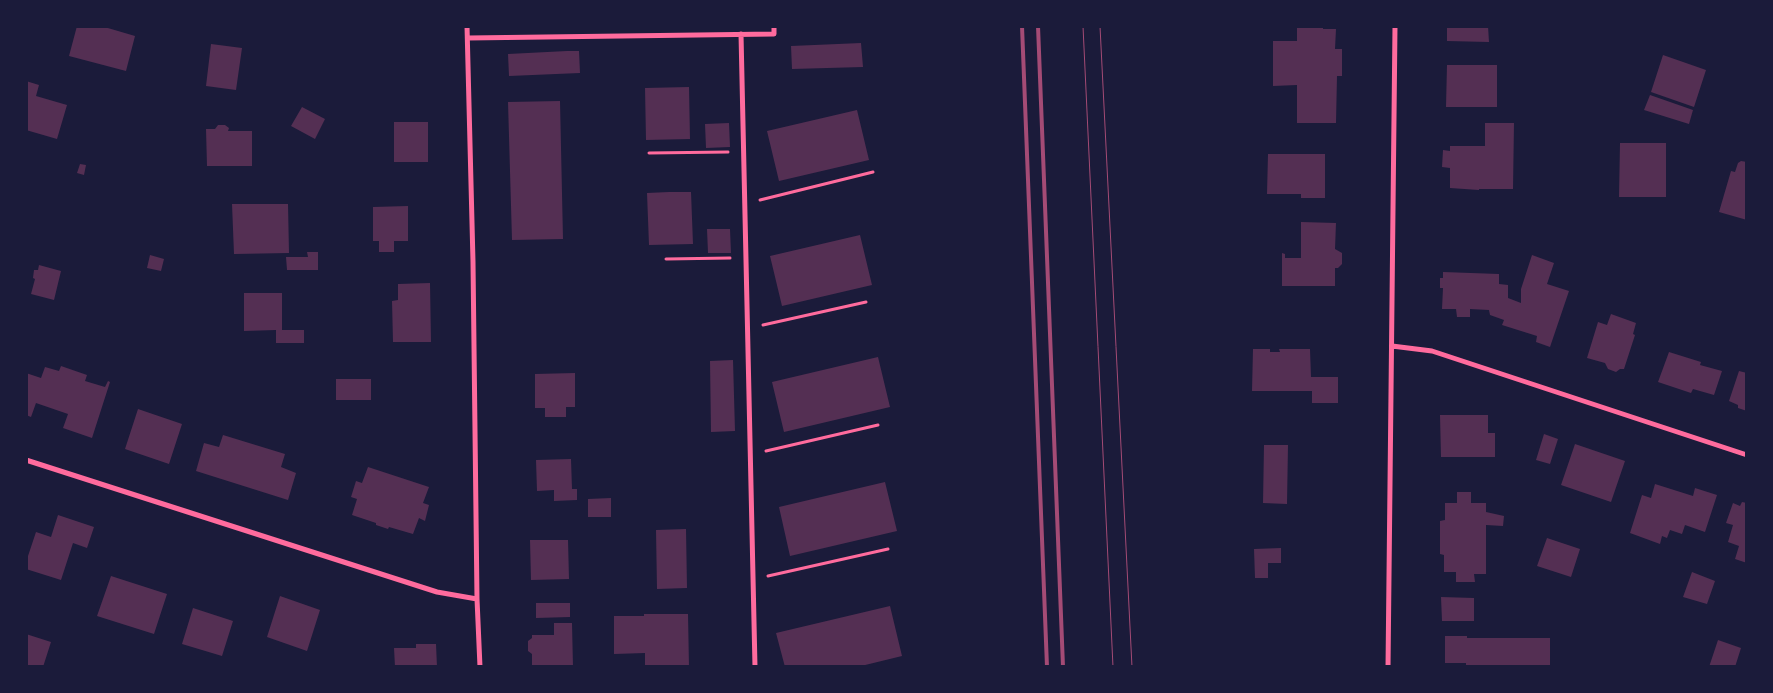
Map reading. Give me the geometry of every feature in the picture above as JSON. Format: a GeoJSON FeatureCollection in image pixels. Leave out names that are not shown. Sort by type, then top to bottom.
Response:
{"type":"FeatureCollection","features":[{"type":"Feature","properties":{"kind":"street"},"geometry":{"type":"LineString","coordinates":[[468,26],[477,599],[480,667]]}},
{"type":"Feature","properties":{"kind":"street"},"geometry":{"type":"LineString","coordinates":[[468,38],[774,34],[774,26]]}},
{"type":"Feature","properties":{"kind":"street"},"geometry":{"type":"LineString","coordinates":[[1388,667],[1395,26]]}},
{"type":"Feature","properties":{"kind":"street"},"geometry":{"type":"LineString","coordinates":[[741,34],[755,667]]}},
{"type":"Feature","properties":{"kind":"street"},"geometry":{"type":"LineString","coordinates":[[1392,346],[1432,351],[1747,455]]}},
{"type":"Feature","properties":{"kind":"street"},"geometry":{"type":"LineString","coordinates":[[26,460],[436,592],[477,599]]}},
{"type":"Feature","properties":{"kind":"path"},"geometry":{"type":"LineString","coordinates":[[648,153],[744,152]]}},
{"type":"Feature","properties":{"kind":"path"},"geometry":{"type":"LineString","coordinates":[[745,204],[873,172]]}},
{"type":"Feature","properties":{"kind":"path"},"geometry":{"type":"LineString","coordinates":[[666,259],[746,258]]}},
{"type":"Feature","properties":{"kind":"path"},"geometry":{"type":"LineString","coordinates":[[747,329],[866,302]]}},
{"type":"Feature","properties":{"kind":"path"},"geometry":{"type":"LineString","coordinates":[[750,455],[878,424]]}},
{"type":"Feature","properties":{"kind":"path"},"geometry":{"type":"LineString","coordinates":[[753,579],[888,549]]}},
{"type":"Feature","properties":{"kind":"building"},"geometry":{"type":"Polygon","coordinates":[[[77,26],[101,26],[135,36],[126,71],[69,56],[77,26]]]}},
{"type":"Feature","properties":{"kind":"building"},"geometry":{"type":"Polygon","coordinates":[[[1297,26],[1323,26],[1323,29],[1336,29],[1335,49],[1342,49],[1342,76],[1337,76],[1336,123],[1297,123],[1297,85],[1273,86],[1273,41],[1297,41],[1297,26]]]}},
{"type":"Feature","properties":{"kind":"building"},"geometry":{"type":"Polygon","coordinates":[[[1447,26],[1488,26],[1489,42],[1447,41],[1447,26]]]}},
{"type":"Feature","properties":{"kind":"building"},"geometry":{"type":"Polygon","coordinates":[[[861,43],[863,67],[792,69],[791,46],[861,43]]]}},
{"type":"Feature","properties":{"kind":"building"},"geometry":{"type":"Polygon","coordinates":[[[211,44],[242,48],[236,90],[206,86],[211,44]]]}},
{"type":"Feature","properties":{"kind":"building"},"geometry":{"type":"Polygon","coordinates":[[[579,51],[580,73],[509,76],[508,54],[579,51]]]}},
{"type":"Feature","properties":{"kind":"building"},"geometry":{"type":"Polygon","coordinates":[[[1663,55],[1706,70],[1694,107],[1651,92],[1663,55]]]}},
{"type":"Feature","properties":{"kind":"building"},"geometry":{"type":"Polygon","coordinates":[[[1447,65],[1497,65],[1497,107],[1446,107],[1447,65]]]}},
{"type":"Feature","properties":{"kind":"building"},"geometry":{"type":"Polygon","coordinates":[[[26,81],[39,85],[36,96],[67,105],[57,139],[26,130],[26,81]]]}},
{"type":"Feature","properties":{"kind":"building"},"geometry":{"type":"Polygon","coordinates":[[[689,87],[690,139],[646,140],[645,88],[689,87]]]}},
{"type":"Feature","properties":{"kind":"building"},"geometry":{"type":"Polygon","coordinates":[[[1650,95],[1693,110],[1689,124],[1644,110],[1650,95]]]}},
{"type":"Feature","properties":{"kind":"building"},"geometry":{"type":"Polygon","coordinates":[[[560,101],[563,239],[512,240],[508,102],[560,101]]]}},
{"type":"Feature","properties":{"kind":"building"},"geometry":{"type":"Polygon","coordinates":[[[302,107],[325,119],[315,139],[291,126],[302,107]]]}},
{"type":"Feature","properties":{"kind":"building"},"geometry":{"type":"Polygon","coordinates":[[[857,110],[869,160],[779,181],[767,131],[857,110]]]}},
{"type":"Feature","properties":{"kind":"building"},"geometry":{"type":"Polygon","coordinates":[[[394,122],[428,122],[428,162],[394,162],[394,122]]]}},
{"type":"Feature","properties":{"kind":"building"},"geometry":{"type":"Polygon","coordinates":[[[729,123],[730,147],[706,148],[705,124],[729,123]]]}},
{"type":"Feature","properties":{"kind":"building"},"geometry":{"type":"Polygon","coordinates":[[[1485,123],[1514,123],[1513,189],[1479,190],[1450,188],[1450,168],[1442,167],[1443,150],[1450,151],[1450,146],[1485,146],[1485,123]]]}},
{"type":"Feature","properties":{"kind":"building"},"geometry":{"type":"Polygon","coordinates":[[[218,125],[225,125],[229,128],[228,131],[252,131],[252,166],[207,166],[206,129],[215,129],[218,125]]]}},
{"type":"Feature","properties":{"kind":"building"},"geometry":{"type":"Polygon","coordinates":[[[1620,143],[1666,143],[1666,197],[1619,197],[1620,143]]]}},
{"type":"Feature","properties":{"kind":"building"},"geometry":{"type":"Polygon","coordinates":[[[1268,154],[1325,154],[1325,198],[1301,198],[1301,194],[1267,194],[1268,154]]]}},
{"type":"Feature","properties":{"kind":"building"},"geometry":{"type":"Polygon","coordinates":[[[1741,161],[1747,162],[1747,220],[1719,212],[1731,171],[1735,172],[1738,163],[1741,161]]]}},
{"type":"Feature","properties":{"kind":"building"},"geometry":{"type":"Polygon","coordinates":[[[80,164],[86,165],[84,175],[77,173],[80,164]]]}},
{"type":"Feature","properties":{"kind":"building"},"geometry":{"type":"Polygon","coordinates":[[[691,192],[693,244],[649,245],[647,193],[691,192]]]}},
{"type":"Feature","properties":{"kind":"building"},"geometry":{"type":"Polygon","coordinates":[[[232,204],[288,204],[289,253],[234,254],[232,204]]]}},
{"type":"Feature","properties":{"kind":"building"},"geometry":{"type":"Polygon","coordinates":[[[408,206],[408,241],[394,241],[394,252],[379,252],[379,241],[373,241],[373,207],[408,206]]]}},
{"type":"Feature","properties":{"kind":"building"},"geometry":{"type":"Polygon","coordinates":[[[1301,222],[1336,223],[1335,249],[1342,253],[1342,264],[1335,268],[1335,286],[1282,286],[1282,253],[1285,254],[1285,258],[1301,258],[1301,222]]]}},
{"type":"Feature","properties":{"kind":"building"},"geometry":{"type":"Polygon","coordinates":[[[707,229],[730,229],[731,253],[708,253],[707,229]]]}},
{"type":"Feature","properties":{"kind":"building"},"geometry":{"type":"Polygon","coordinates":[[[860,235],[872,285],[782,306],[770,256],[860,235]]]}},
{"type":"Feature","properties":{"kind":"building"},"geometry":{"type":"Polygon","coordinates":[[[307,252],[318,252],[318,270],[287,270],[286,257],[308,257],[307,252]]]}},
{"type":"Feature","properties":{"kind":"building"},"geometry":{"type":"Polygon","coordinates":[[[150,255],[164,259],[161,271],[147,268],[150,255]]]}},
{"type":"Feature","properties":{"kind":"building"},"geometry":{"type":"Polygon","coordinates":[[[1532,255],[1554,263],[1547,284],[1569,291],[1550,347],[1536,342],[1537,336],[1502,325],[1504,320],[1490,315],[1489,310],[1470,309],[1470,317],[1457,317],[1456,309],[1442,309],[1443,288],[1440,288],[1440,278],[1443,278],[1443,272],[1499,274],[1499,284],[1508,285],[1508,298],[1521,303],[1521,289],[1532,255]]]}},
{"type":"Feature","properties":{"kind":"building"},"geometry":{"type":"Polygon","coordinates":[[[39,265],[61,271],[54,300],[31,294],[35,279],[33,278],[34,270],[38,270],[39,265]]]}},
{"type":"Feature","properties":{"kind":"building"},"geometry":{"type":"Polygon","coordinates":[[[430,283],[431,342],[393,342],[392,301],[398,300],[398,284],[430,283]]]}},
{"type":"Feature","properties":{"kind":"building"},"geometry":{"type":"Polygon","coordinates":[[[244,293],[282,293],[282,330],[304,330],[304,343],[276,343],[276,330],[244,331],[244,293]]]}},
{"type":"Feature","properties":{"kind":"building"},"geometry":{"type":"Polygon","coordinates":[[[1611,314],[1636,323],[1633,334],[1635,335],[1624,369],[1616,372],[1608,369],[1605,363],[1587,358],[1598,322],[1607,325],[1611,314]]]}},
{"type":"Feature","properties":{"kind":"building"},"geometry":{"type":"Polygon","coordinates":[[[1253,349],[1270,349],[1270,352],[1280,352],[1279,349],[1310,349],[1311,377],[1338,377],[1338,403],[1312,403],[1312,391],[1252,391],[1253,349]]]}},
{"type":"Feature","properties":{"kind":"building"},"geometry":{"type":"Polygon","coordinates":[[[1669,352],[1701,362],[1700,365],[1722,371],[1714,395],[1693,389],[1691,393],[1658,382],[1669,352]]]}},
{"type":"Feature","properties":{"kind":"building"},"geometry":{"type":"Polygon","coordinates":[[[878,357],[890,407],[784,432],[772,382],[878,357]]]}},
{"type":"Feature","properties":{"kind":"building"},"geometry":{"type":"Polygon","coordinates":[[[733,360],[735,431],[711,432],[710,361],[733,360]]]}},
{"type":"Feature","properties":{"kind":"building"},"geometry":{"type":"Polygon","coordinates":[[[61,366],[87,375],[85,381],[105,387],[108,381],[110,382],[92,438],[63,428],[68,414],[36,403],[31,417],[26,415],[26,373],[41,378],[45,367],[59,371],[61,366]]]}},
{"type":"Feature","properties":{"kind":"building"},"geometry":{"type":"Polygon","coordinates":[[[1739,371],[1747,373],[1747,411],[1738,408],[1738,405],[1729,401],[1739,371]]]}},
{"type":"Feature","properties":{"kind":"building"},"geometry":{"type":"Polygon","coordinates":[[[575,373],[575,407],[566,407],[566,417],[545,417],[545,408],[535,408],[535,374],[575,373]]]}},
{"type":"Feature","properties":{"kind":"building"},"geometry":{"type":"Polygon","coordinates":[[[336,379],[371,379],[371,400],[336,400],[336,379]]]}},
{"type":"Feature","properties":{"kind":"building"},"geometry":{"type":"Polygon","coordinates":[[[138,409],[182,424],[169,464],[125,449],[138,409]]]}},
{"type":"Feature","properties":{"kind":"building"},"geometry":{"type":"Polygon","coordinates":[[[1440,415],[1488,415],[1488,433],[1495,433],[1495,457],[1441,457],[1440,415]]]}},
{"type":"Feature","properties":{"kind":"building"},"geometry":{"type":"Polygon","coordinates":[[[1544,434],[1558,439],[1550,464],[1536,460],[1544,434]]]}},
{"type":"Feature","properties":{"kind":"building"},"geometry":{"type":"Polygon","coordinates":[[[223,435],[285,454],[281,467],[296,473],[288,500],[196,471],[204,443],[219,447],[223,435]]]}},
{"type":"Feature","properties":{"kind":"building"},"geometry":{"type":"Polygon","coordinates":[[[1575,444],[1625,461],[1611,502],[1561,485],[1575,444]]]}},
{"type":"Feature","properties":{"kind":"building"},"geometry":{"type":"Polygon","coordinates":[[[1264,445],[1288,445],[1287,504],[1263,503],[1264,445]]]}},
{"type":"Feature","properties":{"kind":"building"},"geometry":{"type":"Polygon","coordinates":[[[571,459],[572,489],[577,489],[577,500],[554,501],[554,490],[537,491],[536,460],[571,459]]]}},
{"type":"Feature","properties":{"kind":"building"},"geometry":{"type":"Polygon","coordinates":[[[368,467],[429,487],[423,503],[429,505],[425,521],[419,518],[413,534],[389,527],[388,529],[352,515],[357,499],[351,497],[356,481],[362,483],[368,467]]]}},
{"type":"Feature","properties":{"kind":"building"},"geometry":{"type":"Polygon","coordinates":[[[885,482],[897,531],[790,556],[779,507],[885,482]]]}},
{"type":"Feature","properties":{"kind":"building"},"geometry":{"type":"Polygon","coordinates":[[[1655,484],[1693,496],[1695,488],[1717,495],[1705,532],[1685,525],[1682,534],[1670,530],[1667,538],[1662,536],[1660,544],[1630,533],[1642,495],[1651,498],[1655,484]]]}},
{"type":"Feature","properties":{"kind":"building"},"geometry":{"type":"Polygon","coordinates":[[[1457,492],[1471,492],[1471,503],[1486,503],[1486,512],[1504,516],[1503,526],[1486,525],[1486,574],[1474,574],[1475,582],[1456,582],[1456,572],[1444,572],[1444,555],[1440,554],[1440,521],[1445,520],[1445,503],[1457,503],[1457,492]]]}},
{"type":"Feature","properties":{"kind":"building"},"geometry":{"type":"Polygon","coordinates":[[[611,498],[611,517],[588,517],[588,499],[611,498]]]}},
{"type":"Feature","properties":{"kind":"building"},"geometry":{"type":"Polygon","coordinates":[[[1742,502],[1747,503],[1747,563],[1735,559],[1739,546],[1728,542],[1733,525],[1726,523],[1733,503],[1740,506],[1742,502]]]}},
{"type":"Feature","properties":{"kind":"building"},"geometry":{"type":"Polygon","coordinates":[[[58,515],[94,527],[87,548],[73,543],[61,580],[26,569],[26,562],[36,532],[51,537],[58,515]]]}},
{"type":"Feature","properties":{"kind":"building"},"geometry":{"type":"Polygon","coordinates":[[[686,529],[687,588],[657,589],[656,530],[686,529]]]}},
{"type":"Feature","properties":{"kind":"building"},"geometry":{"type":"Polygon","coordinates":[[[1547,538],[1580,549],[1571,577],[1537,566],[1547,538]]]}},
{"type":"Feature","properties":{"kind":"building"},"geometry":{"type":"Polygon","coordinates":[[[530,540],[568,540],[569,579],[531,580],[530,540]]]}},
{"type":"Feature","properties":{"kind":"building"},"geometry":{"type":"Polygon","coordinates":[[[1281,548],[1281,563],[1268,563],[1268,578],[1255,578],[1254,549],[1281,548]]]}},
{"type":"Feature","properties":{"kind":"building"},"geometry":{"type":"Polygon","coordinates":[[[1692,572],[1715,581],[1707,604],[1683,597],[1692,572]]]}},
{"type":"Feature","properties":{"kind":"building"},"geometry":{"type":"Polygon","coordinates":[[[111,576],[167,594],[154,634],[97,616],[111,576]]]}},
{"type":"Feature","properties":{"kind":"building"},"geometry":{"type":"Polygon","coordinates":[[[280,596],[320,610],[307,651],[267,637],[280,596]]]}},
{"type":"Feature","properties":{"kind":"building"},"geometry":{"type":"Polygon","coordinates":[[[1441,597],[1474,598],[1474,621],[1442,621],[1441,597]]]}},
{"type":"Feature","properties":{"kind":"building"},"geometry":{"type":"Polygon","coordinates":[[[536,603],[570,603],[570,617],[536,618],[536,603]]]}},
{"type":"Feature","properties":{"kind":"building"},"geometry":{"type":"Polygon","coordinates":[[[890,606],[902,656],[857,667],[785,667],[776,633],[890,606]]]}},
{"type":"Feature","properties":{"kind":"building"},"geometry":{"type":"Polygon","coordinates":[[[193,608],[233,621],[222,656],[182,644],[193,608]]]}},
{"type":"Feature","properties":{"kind":"building"},"geometry":{"type":"Polygon","coordinates":[[[644,614],[688,614],[689,667],[645,667],[645,653],[614,654],[614,616],[644,616],[644,614]]]}},
{"type":"Feature","properties":{"kind":"building"},"geometry":{"type":"Polygon","coordinates":[[[554,623],[572,623],[573,667],[532,667],[532,654],[528,651],[528,641],[532,638],[532,635],[554,635],[554,623]]]}},
{"type":"Feature","properties":{"kind":"building"},"geometry":{"type":"Polygon","coordinates":[[[26,634],[51,642],[43,667],[26,667],[26,634]]]}},
{"type":"Feature","properties":{"kind":"building"},"geometry":{"type":"Polygon","coordinates":[[[1445,636],[1467,636],[1467,638],[1550,638],[1550,667],[1466,667],[1466,663],[1445,663],[1445,636]]]}},
{"type":"Feature","properties":{"kind":"building"},"geometry":{"type":"Polygon","coordinates":[[[1718,640],[1741,648],[1735,667],[1709,667],[1718,640]]]}},
{"type":"Feature","properties":{"kind":"building"},"geometry":{"type":"Polygon","coordinates":[[[416,644],[436,644],[437,667],[395,667],[394,648],[416,648],[416,644]]]}},
{"type":"Feature","properties":{"kind":"tram line"},"geometry":{"type":"LineString","coordinates":[[1083,26],[1113,667]]}},
{"type":"Feature","properties":{"kind":"tram line"},"geometry":{"type":"LineString","coordinates":[[1100,26],[1132,667]]}},
{"type":"Feature","properties":{"kind":"railway"},"geometry":{"type":"LineString","coordinates":[[1022,26],[1047,667]]}},
{"type":"Feature","properties":{"kind":"railway"},"geometry":{"type":"LineString","coordinates":[[1038,26],[1063,667]]}}]}
